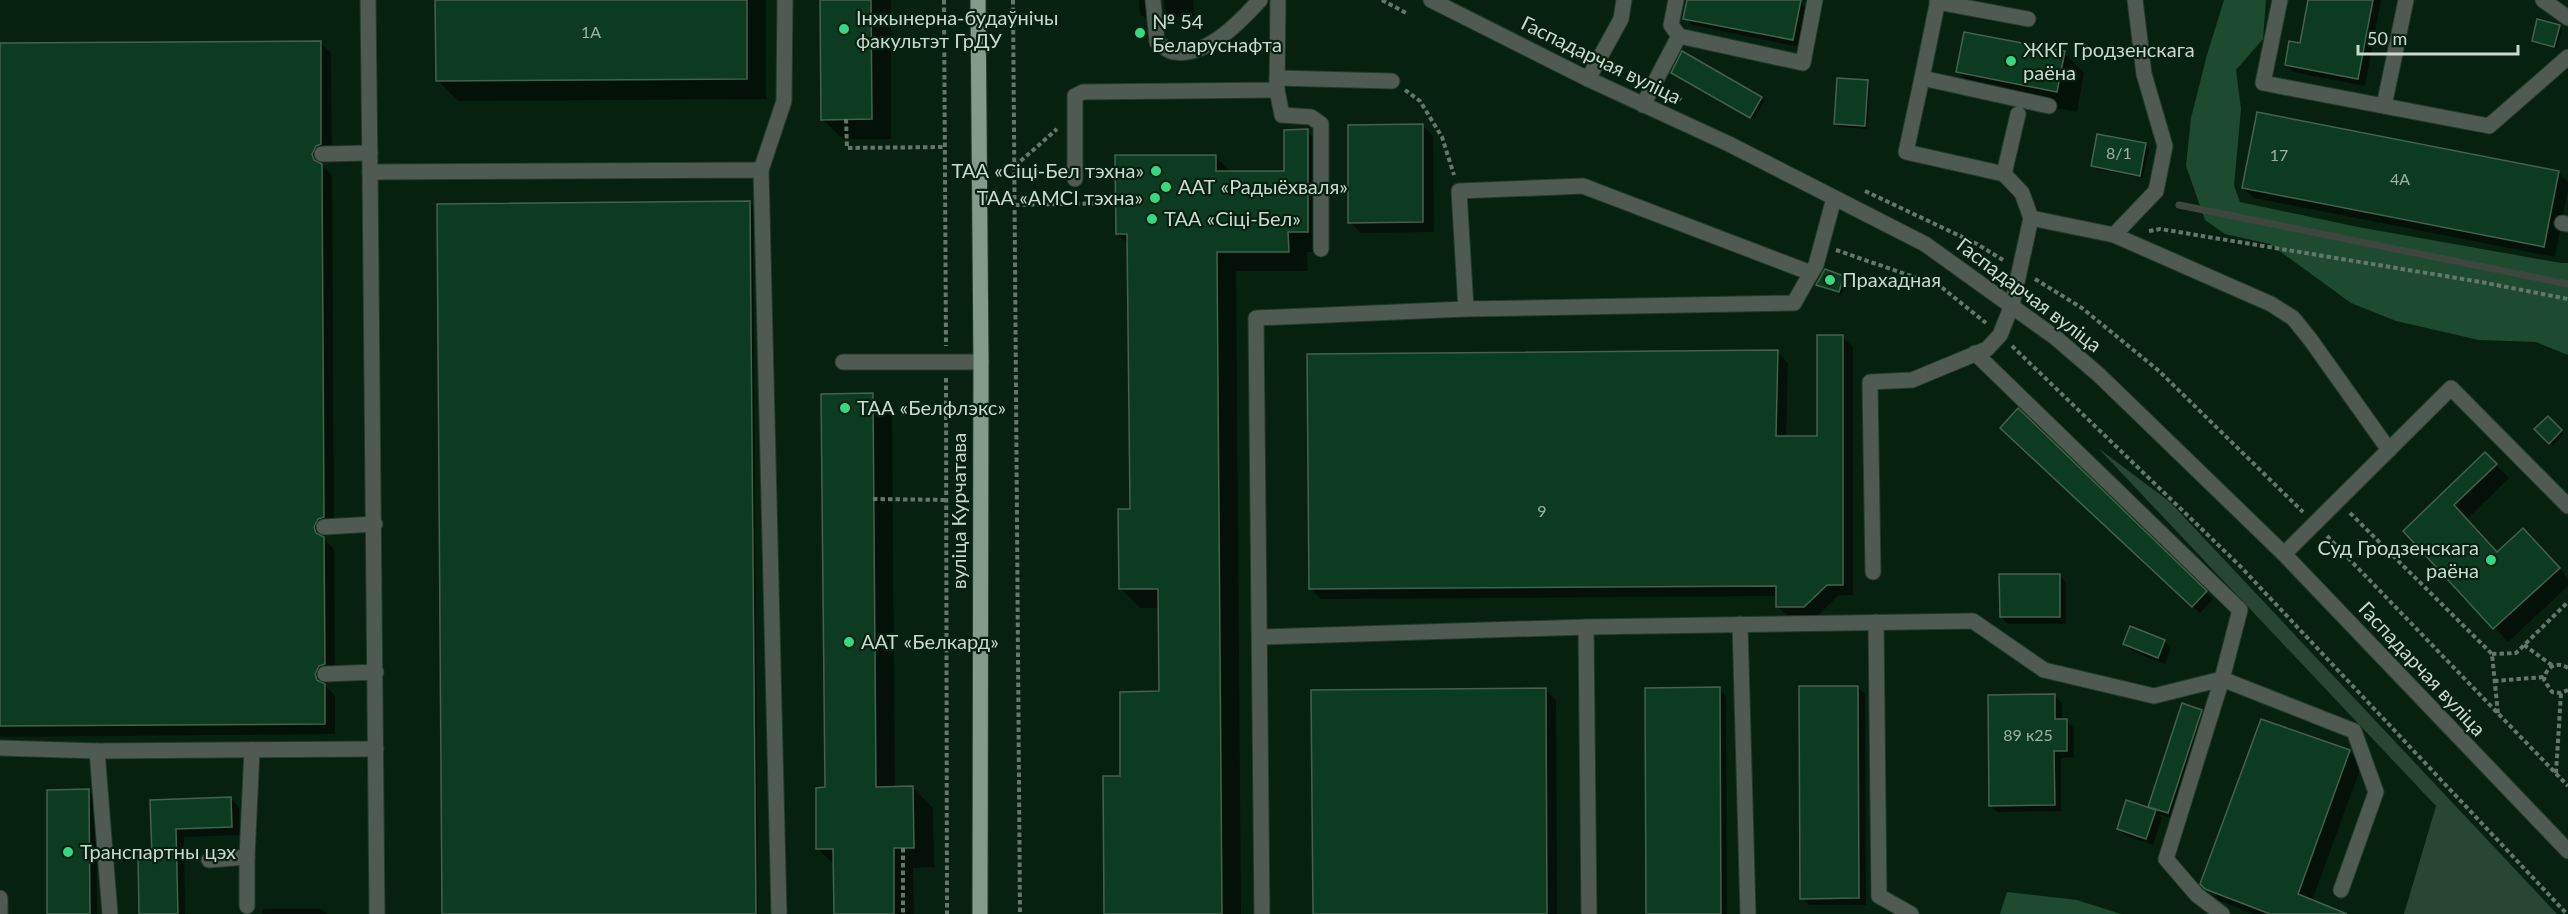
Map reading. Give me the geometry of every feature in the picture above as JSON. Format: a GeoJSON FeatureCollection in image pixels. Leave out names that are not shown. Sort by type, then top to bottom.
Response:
{"type":"FeatureCollection","features":[{"type":"Feature","properties":{"kind":"main road","name":"вуліца Курчатава"},"geometry":{"type":"LineString","coordinates":[[978,0],[981,362],[980,914]]}},
{"type":"Feature","properties":{"kind":"street"},"geometry":{"type":"LineString","coordinates":[[368,0],[375,524],[377,914]]}},
{"type":"Feature","properties":{"kind":"street"},"geometry":{"type":"LineString","coordinates":[[779,914],[761,170],[784,101],[785,0]]}},
{"type":"Feature","properties":{"kind":"street"},"geometry":{"type":"LineString","coordinates":[[1153,0],[1157,42],[1172,52],[1195,51],[1224,34],[1260,0]]}},
{"type":"Feature","properties":{"kind":"street"},"geometry":{"type":"LineString","coordinates":[[1278,0],[1276,84],[1282,115],[1311,117],[1321,124],[1321,249]]}},
{"type":"Feature","properties":{"kind":"street","name":"Гаспадарчая вуліца"},"geometry":{"type":"LineString","coordinates":[[1431,0],[1450,5],[1588,79],[1729,144],[1925,244],[2012,305],[2056,338],[2099,375],[2284,554],[2568,851]]}},
{"type":"Feature","properties":{"kind":"street"},"geometry":{"type":"LineString","coordinates":[[1588,79],[1621,19],[1624,0]]}},
{"type":"Feature","properties":{"kind":"street"},"geometry":{"type":"LineString","coordinates":[[1676,0],[1671,25],[1679,36],[1803,63],[1815,0]]}},
{"type":"Feature","properties":{"kind":"street"},"geometry":{"type":"LineString","coordinates":[[2114,235],[2156,191],[2164,146],[2144,74],[2135,0]]}},
{"type":"Feature","properties":{"kind":"street"},"geometry":{"type":"LineString","coordinates":[[2280,0],[2263,83],[2489,126],[2568,57]]}},
{"type":"Feature","properties":{"kind":"street"},"geometry":{"type":"LineString","coordinates":[[2384,106],[2406,0]]}},
{"type":"Feature","properties":{"kind":"street"},"geometry":{"type":"LineString","coordinates":[[2541,0],[2568,18]]}},
{"type":"Feature","properties":{"kind":"street"},"geometry":{"type":"LineString","coordinates":[[1873,572],[1870,382],[1912,380],[1987,349],[2000,335],[2012,305],[2031,218],[2022,193],[2004,174],[1905,152],[1937,1],[2028,19]]}},
{"type":"Feature","properties":{"kind":"street"},"geometry":{"type":"LineString","coordinates":[[1642,105],[1679,36]]}},
{"type":"Feature","properties":{"kind":"street"},"geometry":{"type":"LineString","coordinates":[[1922,78],[2049,106]]}},
{"type":"Feature","properties":{"kind":"street"},"geometry":{"type":"LineString","coordinates":[[1075,179],[1075,96],[1083,92],[1392,81]]}},
{"type":"Feature","properties":{"kind":"street"},"geometry":{"type":"LineString","coordinates":[[2004,174],[2018,114]]}},
{"type":"Feature","properties":{"kind":"street"},"geometry":{"type":"LineString","coordinates":[[322,154],[370,153]]}},
{"type":"Feature","properties":{"kind":"street"},"geometry":{"type":"LineString","coordinates":[[370,172],[761,170]]}},
{"type":"Feature","properties":{"kind":"street"},"geometry":{"type":"LineString","coordinates":[[1466,309],[1459,191],[1583,186],[1811,273]]}},
{"type":"Feature","properties":{"kind":"street"},"geometry":{"type":"LineString","coordinates":[[1262,914],[1256,318],[1466,309],[1794,303],[1811,273],[1834,198]]}},
{"type":"Feature","properties":{"kind":"street"},"geometry":{"type":"LineString","coordinates":[[2031,218],[2114,235],[2271,304],[2293,318],[2389,450]]}},
{"type":"Feature","properties":{"kind":"street"},"geometry":{"type":"LineString","coordinates":[[1975,353],[2240,610],[2222,679],[2166,859],[2197,895],[2222,914]]}},
{"type":"Feature","properties":{"kind":"street"},"geometry":{"type":"LineString","coordinates":[[843,362],[981,362]]}},
{"type":"Feature","properties":{"kind":"street"},"geometry":{"type":"LineString","coordinates":[[2284,554],[2451,388],[2568,506]]}},
{"type":"Feature","properties":{"kind":"street"},"geometry":{"type":"LineString","coordinates":[[324,527],[375,524]]}},
{"type":"Feature","properties":{"kind":"street"},"geometry":{"type":"LineString","coordinates":[[1261,637],[1586,627],[1973,621],[2044,670],[2154,696],[2222,679],[2354,731],[2376,792],[2341,890]]}},
{"type":"Feature","properties":{"kind":"street"},"geometry":{"type":"LineString","coordinates":[[1876,622],[1879,896],[1911,914]]}},
{"type":"Feature","properties":{"kind":"street"},"geometry":{"type":"LineString","coordinates":[[1740,624],[1748,914]]}},
{"type":"Feature","properties":{"kind":"street"},"geometry":{"type":"LineString","coordinates":[[1586,627],[1589,914]]}},
{"type":"Feature","properties":{"kind":"street"},"geometry":{"type":"LineString","coordinates":[[325,674],[376,672]]}},
{"type":"Feature","properties":{"kind":"street"},"geometry":{"type":"LineString","coordinates":[[0,748],[97,751],[376,749]]}},
{"type":"Feature","properties":{"kind":"street"},"geometry":{"type":"LineString","coordinates":[[247,906],[252,750]]}},
{"type":"Feature","properties":{"kind":"street"},"geometry":{"type":"LineString","coordinates":[[97,751],[110,914]]}},
{"type":"Feature","properties":{"kind":"street"},"geometry":{"type":"LineString","coordinates":[[209,860],[247,857]]}},
{"type":"Feature","properties":{"kind":"street"},"geometry":{"type":"LineString","coordinates":[[0,898],[0,914]]}},
{"type":"Feature","properties":{"kind":"path"},"geometry":{"type":"LineString","coordinates":[[944,0],[947,914]]}},
{"type":"Feature","properties":{"kind":"path"},"geometry":{"type":"LineString","coordinates":[[1013,0],[1020,914]]}},
{"type":"Feature","properties":{"kind":"path"},"geometry":{"type":"LineString","coordinates":[[1382,0],[1408,14]]}},
{"type":"Feature","properties":{"kind":"path"},"geometry":{"type":"LineString","coordinates":[[1392,81],[1420,101],[1442,137],[1459,191]]}},
{"type":"Feature","properties":{"kind":"path"},"geometry":{"type":"LineString","coordinates":[[1014,166],[1075,114]]}},
{"type":"Feature","properties":{"kind":"path"},"geometry":{"type":"LineString","coordinates":[[846,120],[847,148],[945,147]]}},
{"type":"Feature","properties":{"kind":"path"},"geometry":{"type":"LineString","coordinates":[[1014,205],[1116,202]]}},
{"type":"Feature","properties":{"kind":"path"},"geometry":{"type":"LineString","coordinates":[[2148,231],[2171,231],[2481,282],[2568,299]]}},
{"type":"Feature","properties":{"kind":"path"},"geometry":{"type":"LineString","coordinates":[[1821,245],[1940,286],[2033,362],[2239,565],[2567,914]]}},
{"type":"Feature","properties":{"kind":"path"},"geometry":{"type":"LineString","coordinates":[[2341,497],[2348,511],[2492,654],[2498,714]]}},
{"type":"Feature","properties":{"kind":"path"},"geometry":{"type":"LineString","coordinates":[[873,499],[946,500]]}},
{"type":"Feature","properties":{"kind":"path"},"geometry":{"type":"LineString","coordinates":[[2492,654],[2516,653],[2568,602]]}},
{"type":"Feature","properties":{"kind":"path"},"geometry":{"type":"LineString","coordinates":[[2524,645],[2553,666]]}},
{"type":"Feature","properties":{"kind":"path"},"geometry":{"type":"LineString","coordinates":[[2568,668],[2560,664],[2553,666],[2547,670],[2545,677],[2548,689],[2561,693],[2568,690]]}},
{"type":"Feature","properties":{"kind":"path"},"geometry":{"type":"LineString","coordinates":[[2494,681],[2545,677]]}},
{"type":"Feature","properties":{"kind":"path"},"geometry":{"type":"LineString","coordinates":[[2561,693],[2556,774],[2568,786]]}},
{"type":"Feature","properties":{"kind":"path"},"geometry":{"type":"LineString","coordinates":[[903,848],[903,914]]}},
{"type":"Feature","properties":{"kind":"green space"},"geometry":{"type":"Polygon","coordinates":[[[2224,0],[2266,0],[2263,39],[2236,70],[2241,109],[2234,186],[2240,202],[2358,227],[2568,263],[2568,355],[2536,342],[2479,340],[2396,321],[2351,303],[2270,244],[2225,234],[2205,220],[2186,166],[2191,118],[2224,0]]]}},
{"type":"Feature","properties":{"kind":"green space"},"geometry":{"type":"Polygon","coordinates":[[[2098,448],[2170,502],[2557,914],[2404,914],[2436,806],[2098,448]]]}},
{"type":"Feature","properties":{"kind":"green space"},"geometry":{"type":"Polygon","coordinates":[[[2007,892],[2077,900],[2121,914],[2000,914],[2007,892]]]}},
{"type":"Feature","properties":{"kind":"building"},"geometry":{"type":"Polygon","coordinates":[[[435,0],[747,0],[747,79],[436,81],[435,0]]]}},
{"type":"Feature","properties":{"kind":"building"},"geometry":{"type":"Polygon","coordinates":[[[820,0],[871,0],[872,119],[821,120],[820,0]]]}},
{"type":"Feature","properties":{"kind":"building"},"geometry":{"type":"Polygon","coordinates":[[[1687,0],[1801,0],[1793,40],[1683,19],[1687,0]]]}},
{"type":"Feature","properties":{"kind":"building"},"geometry":{"type":"Polygon","coordinates":[[[2308,0],[2373,0],[2358,79],[2285,65],[2289,41],[2300,43],[2308,0]]]}},
{"type":"Feature","properties":{"kind":"building"},"geometry":{"type":"Polygon","coordinates":[[[2537,19],[2560,25],[2554,47],[2532,41],[2537,19]]]}},
{"type":"Feature","properties":{"kind":"building","name":"ЖКГ Гродзенскага раёна"},"geometry":{"type":"Polygon","coordinates":[[[1964,32],[2065,51],[2057,92],[1956,72],[1964,32]]]}},
{"type":"Feature","properties":{"kind":"building"},"geometry":{"type":"Polygon","coordinates":[[[321,41],[321,144],[316,146],[312,154],[314,160],[322,164],[324,517],[318,519],[314,527],[316,533],[324,537],[325,664],[319,666],[315,674],[317,680],[325,684],[325,724],[0,726],[0,43],[321,41]]]}},
{"type":"Feature","properties":{"kind":"building"},"geometry":{"type":"Polygon","coordinates":[[[1682,51],[1762,97],[1750,118],[1671,73],[1682,51]]]}},
{"type":"Feature","properties":{"kind":"building"},"geometry":{"type":"Polygon","coordinates":[[[1837,78],[1868,80],[1865,126],[1834,124],[1837,78]]]}},
{"type":"Feature","properties":{"kind":"building"},"geometry":{"type":"Polygon","coordinates":[[[2257,112],[2559,171],[2544,247],[2242,188],[2257,112]]]}},
{"type":"Feature","properties":{"kind":"building"},"geometry":{"type":"Polygon","coordinates":[[[1423,124],[1423,222],[1348,223],[1348,125],[1423,124]]]}},
{"type":"Feature","properties":{"kind":"building"},"geometry":{"type":"Polygon","coordinates":[[[1308,129],[1308,232],[1288,232],[1289,252],[1217,252],[1222,914],[1104,914],[1103,776],[1120,776],[1120,692],[1159,691],[1158,589],[1119,589],[1118,509],[1130,509],[1127,234],[1116,234],[1115,155],[1216,155],[1216,171],[1284,171],[1284,130],[1308,129]]]}},
{"type":"Feature","properties":{"kind":"building"},"geometry":{"type":"Polygon","coordinates":[[[2097,134],[2146,143],[2140,176],[2091,166],[2097,134]]]}},
{"type":"Feature","properties":{"kind":"building"},"geometry":{"type":"Polygon","coordinates":[[[750,201],[756,914],[442,914],[437,204],[750,201]]]}},
{"type":"Feature","properties":{"kind":"building","name":"Прахадная"},"geometry":{"type":"Polygon","coordinates":[[[1825,269],[1844,276],[1839,292],[1816,285],[1825,269]]]}},
{"type":"Feature","properties":{"kind":"building"},"geometry":{"type":"Polygon","coordinates":[[[1817,335],[1843,335],[1843,585],[1827,585],[1804,607],[1776,607],[1776,586],[1309,589],[1307,354],[1778,350],[1776,436],[1817,436],[1817,335]]]}},
{"type":"Feature","properties":{"kind":"building","name":"ААТ «Белкард»"},"geometry":{"type":"Polygon","coordinates":[[[873,393],[876,787],[913,786],[914,848],[894,848],[894,914],[834,914],[833,849],[816,849],[816,788],[825,787],[821,394],[873,393]]]}},
{"type":"Feature","properties":{"kind":"building"},"geometry":{"type":"Polygon","coordinates":[[[2018,408],[2207,591],[2192,607],[2000,428],[2018,408]]]}},
{"type":"Feature","properties":{"kind":"building"},"geometry":{"type":"Polygon","coordinates":[[[2548,416],[2562,430],[2549,444],[2534,429],[2548,416]]]}},
{"type":"Feature","properties":{"kind":"building","name":"Суд Гродзенскага раёна"},"geometry":{"type":"Polygon","coordinates":[[[2485,452],[2497,464],[2454,505],[2497,552],[2523,528],[2560,568],[2493,629],[2403,531],[2485,452]]]}},
{"type":"Feature","properties":{"kind":"building"},"geometry":{"type":"Polygon","coordinates":[[[1999,574],[2060,574],[2060,617],[2000,617],[1999,574]]]}},
{"type":"Feature","properties":{"kind":"building"},"geometry":{"type":"Polygon","coordinates":[[[2130,626],[2165,640],[2158,658],[2123,644],[2130,626]]]}},
{"type":"Feature","properties":{"kind":"building"},"geometry":{"type":"Polygon","coordinates":[[[1799,686],[1858,686],[1859,898],[1800,899],[1799,686]]]}},
{"type":"Feature","properties":{"kind":"building"},"geometry":{"type":"Polygon","coordinates":[[[1720,687],[1721,914],[1646,914],[1645,688],[1720,687]]]}},
{"type":"Feature","properties":{"kind":"building"},"geometry":{"type":"Polygon","coordinates":[[[1546,688],[1547,914],[1313,914],[1311,690],[1546,688]]]}},
{"type":"Feature","properties":{"kind":"building"},"geometry":{"type":"Polygon","coordinates":[[[2055,694],[2055,719],[2067,719],[2067,751],[2054,751],[2055,805],[1989,806],[1988,695],[2055,694]]]}},
{"type":"Feature","properties":{"kind":"building"},"geometry":{"type":"Polygon","coordinates":[[[2182,703],[2202,710],[2168,813],[2148,807],[2182,703]]]}},
{"type":"Feature","properties":{"kind":"building"},"geometry":{"type":"Polygon","coordinates":[[[2261,719],[2350,750],[2298,894],[2347,914],[2270,914],[2205,889],[2200,884],[2261,719]]]}},
{"type":"Feature","properties":{"kind":"building","name":"Транспартны цэх"},"geometry":{"type":"Polygon","coordinates":[[[89,789],[90,914],[47,914],[47,790],[89,789]]]}},
{"type":"Feature","properties":{"kind":"building"},"geometry":{"type":"Polygon","coordinates":[[[231,797],[232,827],[176,829],[178,914],[139,914],[138,856],[152,856],[150,800],[231,797]]]}},
{"type":"Feature","properties":{"kind":"building"},"geometry":{"type":"Polygon","coordinates":[[[2126,800],[2156,810],[2146,839],[2117,829],[2126,800]]]}},
{"type":"Feature","properties":{"kind":"waterway"},"geometry":{"type":"LineString","coordinates":[[2179,205],[2568,284]]}},
{"type":"Feature","properties":{"kind":"place","name":"Інжынерна-будаўнічы факультэт ГрДУ"},"geometry":{"type":"Point","coordinates":[844,29]}},
{"type":"Feature","properties":{"kind":"place","name":"№ 54 Беларуснафта"},"geometry":{"type":"Point","coordinates":[1140,33]}},
{"type":"Feature","properties":{"kind":"place","name":"ЖКГ Гродзенскага раёна"},"geometry":{"type":"Point","coordinates":[2011,61]}},
{"type":"Feature","properties":{"kind":"place","name":"ТАА «Сіці-Бел тэхна»"},"geometry":{"type":"Point","coordinates":[1156,171]}},
{"type":"Feature","properties":{"kind":"place","name":"ААТ «Радыёхваля»"},"geometry":{"type":"Point","coordinates":[1166,187]}},
{"type":"Feature","properties":{"kind":"place","name":"ТАА «АМСІ тэхна»"},"geometry":{"type":"Point","coordinates":[1155,198]}},
{"type":"Feature","properties":{"kind":"place","name":"ТАА «Сіці-Бел»"},"geometry":{"type":"Point","coordinates":[1152,219]}},
{"type":"Feature","properties":{"kind":"place","name":"Прахадная"},"geometry":{"type":"Point","coordinates":[1830,280]}},
{"type":"Feature","properties":{"kind":"place","name":"ТАА «Белфлэкс»"},"geometry":{"type":"Point","coordinates":[845,408]}},
{"type":"Feature","properties":{"kind":"place","name":"Суд Гродзенскага раёна"},"geometry":{"type":"Point","coordinates":[2491,560]}},
{"type":"Feature","properties":{"kind":"place","name":"ААТ «Белкард»"},"geometry":{"type":"Point","coordinates":[849,642]}},
{"type":"Feature","properties":{"kind":"place","name":"Транспартны цэх"},"geometry":{"type":"Point","coordinates":[68,852]}}]}
